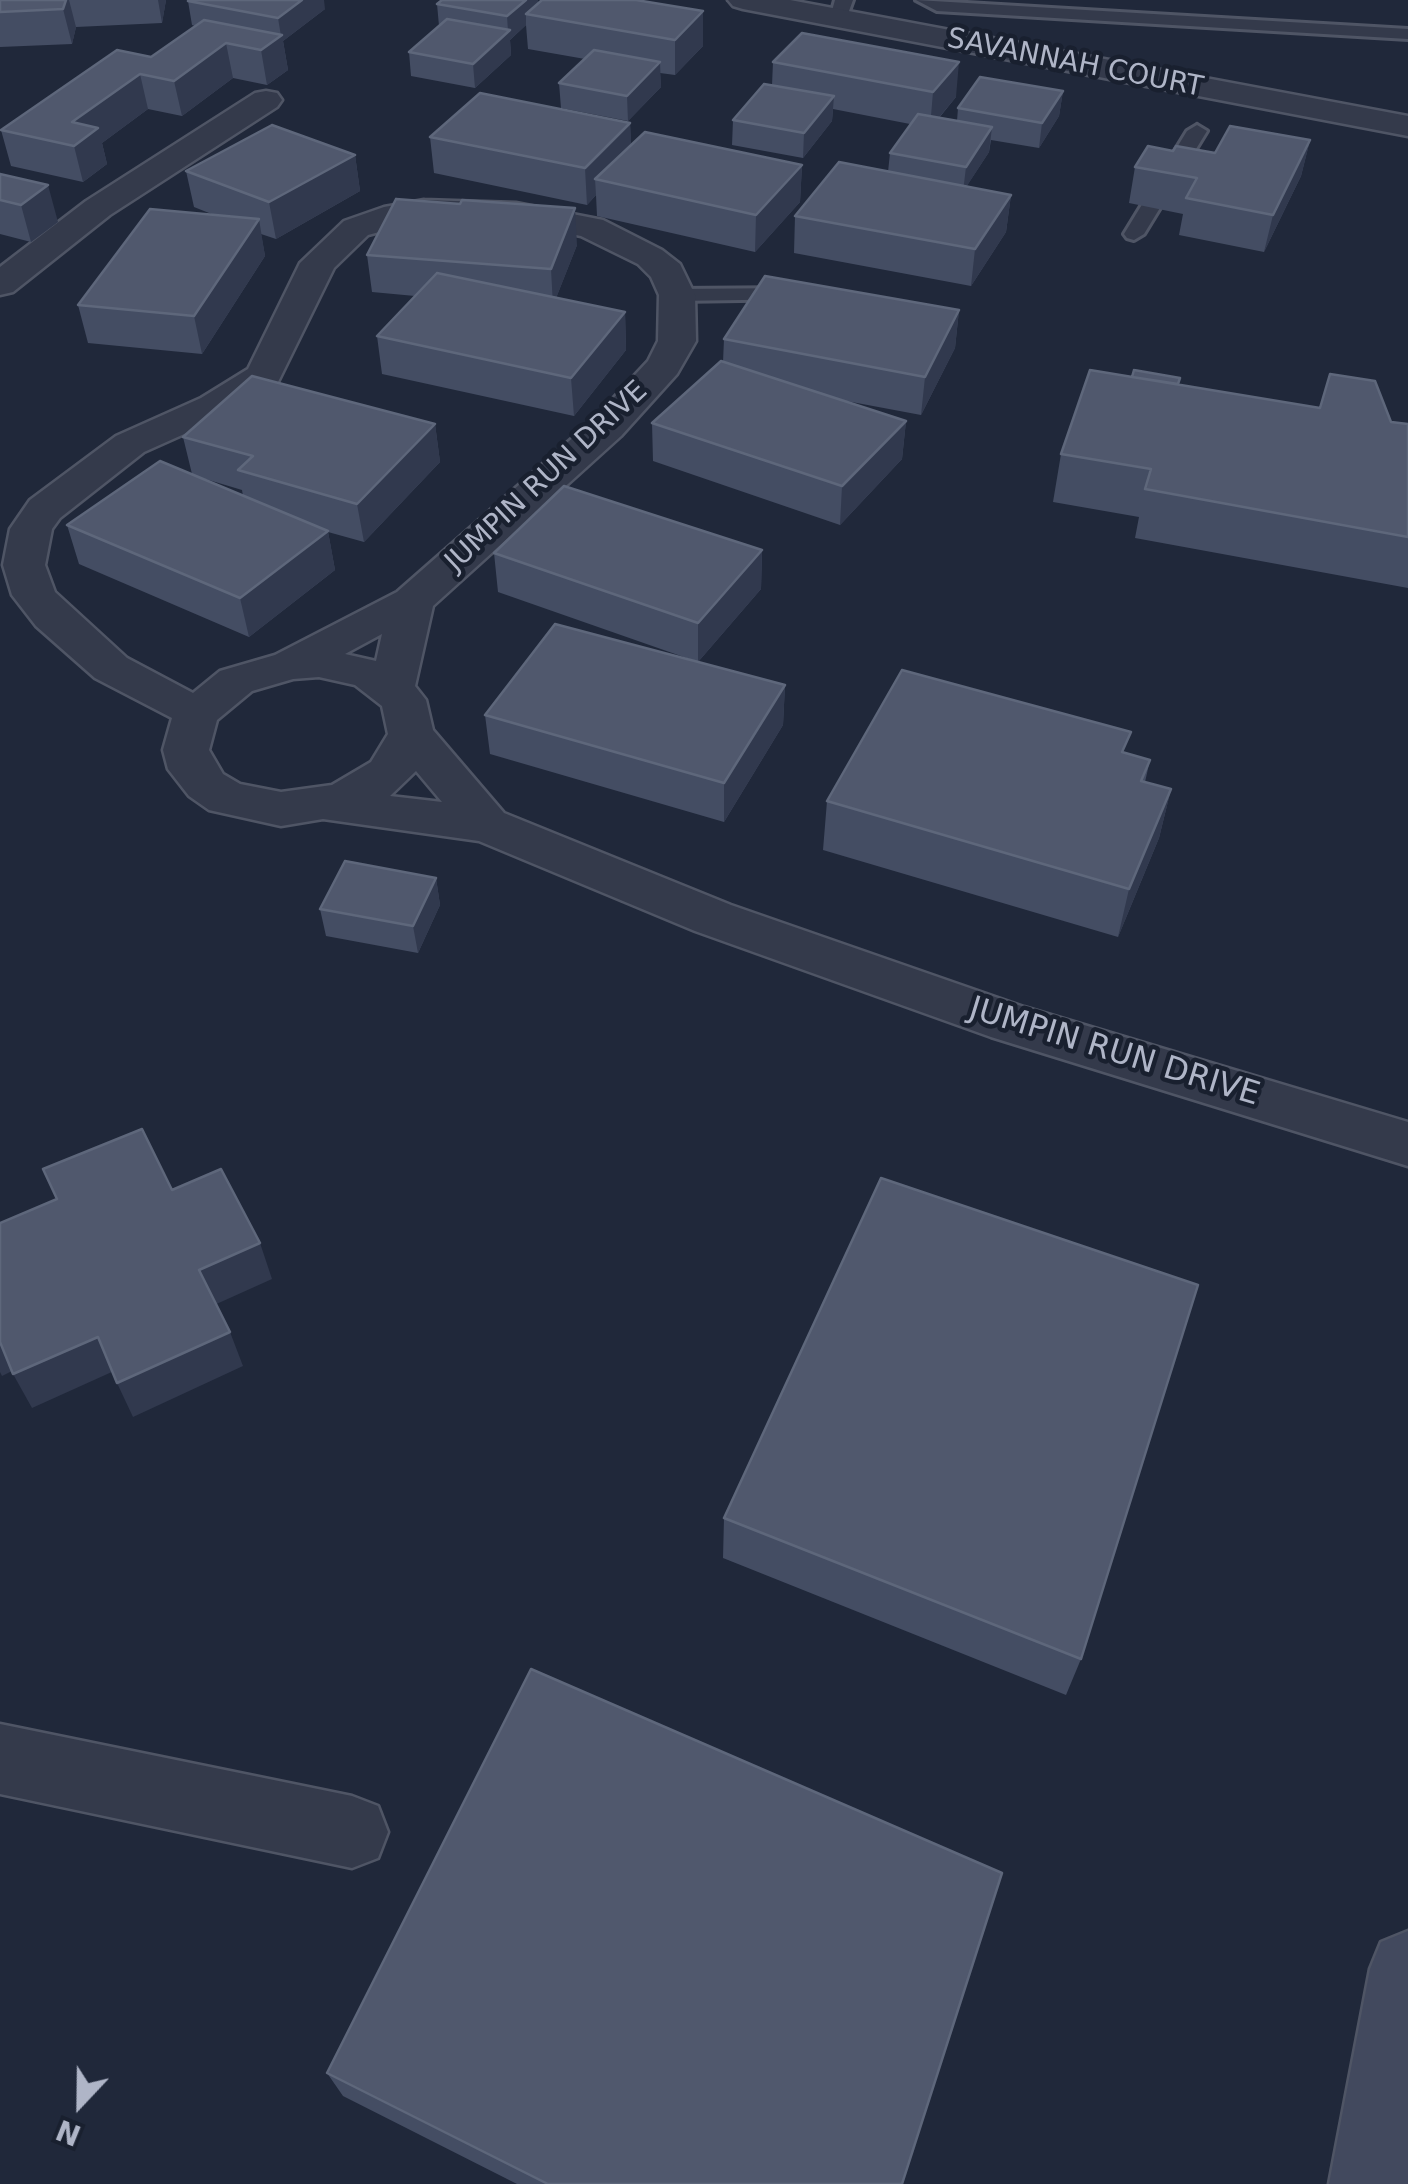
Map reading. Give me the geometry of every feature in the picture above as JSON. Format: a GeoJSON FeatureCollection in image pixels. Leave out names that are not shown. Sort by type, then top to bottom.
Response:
{"type":"FeatureCollection","features":[{"type":"Feature","properties":{"kind":"main road"},"geometry":{"type":"LineString","coordinates":[[1369,2184],[1408,1970]]}},
{"type":"Feature","properties":{"kind":"street","name":"SAVANNAH COURT"},"geometry":{"type":"LineString","coordinates":[[743,0],[842,9],[1408,126]]}},
{"type":"Feature","properties":{"kind":"street"},"geometry":{"type":"LineString","coordinates":[[0,284],[98,208],[266,100]]}},
{"type":"Feature","properties":{"kind":"street"},"geometry":{"type":"LineString","coordinates":[[59,200],[98,208]]}},
{"type":"Feature","properties":{"kind":"street"},"geometry":{"type":"LineString","coordinates":[[198,712],[111,668],[51,616],[34,594],[24,565],[26,544],[31,529],[46,509],[101,464],[130,444],[229,398],[264,376],[318,264],[338,241],[356,228],[396,214],[424,210],[482,210],[552,218],[591,227],[642,252],[668,272],[677,296]]}},
{"type":"Feature","properties":{"kind":"street","name":"JUMPIN RUN DRIVE"},"geometry":{"type":"LineString","coordinates":[[412,734],[403,756],[388,773],[366,788],[324,804],[281,810],[226,798],[206,785],[192,769],[186,750],[198,712],[236,681],[290,664],[412,601],[639,397],[664,366],[677,341],[677,296]]}},
{"type":"Feature","properties":{"kind":"street"},"geometry":{"type":"LineString","coordinates":[[392,688],[412,601]]}},
{"type":"Feature","properties":{"kind":"street","name":"JUMPIN RUN DRIVE"},"geometry":{"type":"LineString","coordinates":[[290,664],[346,666],[370,674],[392,688],[403,700],[412,734],[487,825]]}},
{"type":"Feature","properties":{"kind":"street","name":"JUMPIN RUN DRIVE"},"geometry":{"type":"LineString","coordinates":[[324,804],[487,825],[713,918],[1010,1023],[1408,1144]]}},
{"type":"Feature","properties":{"kind":"street"},"geometry":{"type":"LineString","coordinates":[[0,1759],[352,1832]]}},
{"type":"Feature","properties":{"kind":"lane"},"geometry":{"type":"LineString","coordinates":[[924,0],[937,6],[1408,34]]}},
{"type":"Feature","properties":{"kind":"lane"},"geometry":{"type":"LineString","coordinates":[[1134,234],[1197,131]]}},
{"type":"Feature","properties":{"kind":"lane"},"geometry":{"type":"LineString","coordinates":[[677,296],[818,294]]}},
{"type":"Feature","properties":{"kind":"building"},"geometry":{"type":"Polygon","coordinates":[[[0,0],[66,0],[63,9],[0,12],[0,0]]]}},
{"type":"Feature","properties":{"kind":"building"},"geometry":{"type":"Polygon","coordinates":[[[189,0],[302,0],[278,18],[189,0]]]}},
{"type":"Feature","properties":{"kind":"building"},"geometry":{"type":"Polygon","coordinates":[[[442,0],[526,0],[507,16],[437,4],[442,0]]]}},
{"type":"Feature","properties":{"kind":"building"},"geometry":{"type":"Polygon","coordinates":[[[542,0],[636,0],[703,11],[675,40],[526,14],[542,0]]]}},
{"type":"Feature","properties":{"kind":"building"},"geometry":{"type":"Polygon","coordinates":[[[447,19],[510,30],[473,64],[409,52],[447,19]]]}},
{"type":"Feature","properties":{"kind":"building"},"geometry":{"type":"Polygon","coordinates":[[[204,20],[282,35],[261,50],[226,43],[174,81],[140,74],[72,122],[98,128],[74,146],[1,130],[117,50],[151,57],[204,20]]]}},
{"type":"Feature","properties":{"kind":"building"},"geometry":{"type":"Polygon","coordinates":[[[802,33],[959,62],[933,92],[773,62],[802,33]]]}},
{"type":"Feature","properties":{"kind":"building"},"geometry":{"type":"Polygon","coordinates":[[[594,50],[660,62],[627,96],[559,83],[594,50]]]}},
{"type":"Feature","properties":{"kind":"building"},"geometry":{"type":"Polygon","coordinates":[[[980,77],[1063,91],[1042,123],[958,108],[980,77]]]}},
{"type":"Feature","properties":{"kind":"building"},"geometry":{"type":"Polygon","coordinates":[[[764,84],[834,96],[804,133],[733,120],[764,84]]]}},
{"type":"Feature","properties":{"kind":"building"},"geometry":{"type":"Polygon","coordinates":[[[480,93],[630,123],[585,168],[430,137],[480,93]]]}},
{"type":"Feature","properties":{"kind":"building"},"geometry":{"type":"Polygon","coordinates":[[[918,114],[992,127],[966,167],[890,153],[918,114]]]}},
{"type":"Feature","properties":{"kind":"building"},"geometry":{"type":"Polygon","coordinates":[[[272,125],[355,155],[269,202],[186,171],[272,125]]]}},
{"type":"Feature","properties":{"kind":"building"},"geometry":{"type":"Polygon","coordinates":[[[1230,126],[1310,140],[1273,215],[1186,198],[1197,178],[1135,167],[1148,146],[1215,153],[1230,126]]]}},
{"type":"Feature","properties":{"kind":"building"},"geometry":{"type":"Polygon","coordinates":[[[645,132],[802,165],[756,215],[595,179],[645,132]]]}},
{"type":"Feature","properties":{"kind":"building"},"geometry":{"type":"Polygon","coordinates":[[[839,162],[1011,195],[975,249],[795,216],[839,162]]]}},
{"type":"Feature","properties":{"kind":"building"},"geometry":{"type":"Polygon","coordinates":[[[0,174],[48,185],[21,205],[0,200],[0,174]]]}},
{"type":"Feature","properties":{"kind":"building"},"geometry":{"type":"Polygon","coordinates":[[[396,199],[575,208],[551,269],[367,255],[396,199]]]}},
{"type":"Feature","properties":{"kind":"building"},"geometry":{"type":"Polygon","coordinates":[[[150,209],[259,219],[194,316],[78,305],[150,209]]]}},
{"type":"Feature","properties":{"kind":"building"},"geometry":{"type":"Polygon","coordinates":[[[437,273],[625,312],[571,378],[377,336],[437,273]]]}},
{"type":"Feature","properties":{"kind":"building"},"geometry":{"type":"Polygon","coordinates":[[[765,276],[959,310],[925,377],[724,339],[765,276]]]}},
{"type":"Feature","properties":{"kind":"building"},"geometry":{"type":"Polygon","coordinates":[[[721,361],[906,421],[842,486],[652,423],[721,361]]]}},
{"type":"Feature","properties":{"kind":"building"},"geometry":{"type":"Polygon","coordinates":[[[1090,370],[1320,408],[1330,374],[1375,381],[1391,422],[1408,424],[1408,537],[1145,489],[1151,469],[1061,454],[1090,370]]]}},
{"type":"Feature","properties":{"kind":"building"},"geometry":{"type":"Polygon","coordinates":[[[1134,370],[1180,378],[1178,384],[1132,377],[1134,370]]]}},
{"type":"Feature","properties":{"kind":"building"},"geometry":{"type":"Polygon","coordinates":[[[252,376],[435,424],[357,504],[238,470],[253,456],[183,437],[252,376]]]}},
{"type":"Feature","properties":{"kind":"building"},"geometry":{"type":"Polygon","coordinates":[[[160,461],[328,531],[240,598],[67,525],[160,461]]]}},
{"type":"Feature","properties":{"kind":"building"},"geometry":{"type":"Polygon","coordinates":[[[564,486],[762,550],[698,623],[494,553],[564,486]]]}},
{"type":"Feature","properties":{"kind":"building"},"geometry":{"type":"Polygon","coordinates":[[[555,624],[785,685],[724,783],[485,715],[555,624]]]}},
{"type":"Feature","properties":{"kind":"building"},"geometry":{"type":"Polygon","coordinates":[[[902,670],[1131,732],[1122,752],[1150,760],[1141,781],[1171,789],[1129,889],[827,801],[902,670]]]}},
{"type":"Feature","properties":{"kind":"building"},"geometry":{"type":"Polygon","coordinates":[[[345,861],[436,878],[413,926],[320,909],[345,861]]]}},
{"type":"Feature","properties":{"kind":"building"},"geometry":{"type":"Polygon","coordinates":[[[142,1129],[172,1190],[221,1169],[260,1243],[199,1270],[230,1332],[117,1383],[98,1337],[13,1374],[0,1342],[0,1223],[57,1199],[43,1169],[142,1129]]]}},
{"type":"Feature","properties":{"kind":"building"},"geometry":{"type":"Polygon","coordinates":[[[881,1178],[1198,1285],[1081,1659],[724,1518],[881,1178]]]}},
{"type":"Feature","properties":{"kind":"building"},"geometry":{"type":"Polygon","coordinates":[[[531,1669],[1002,1873],[902,2184],[548,2184],[327,2073],[531,1669]]]}}]}
